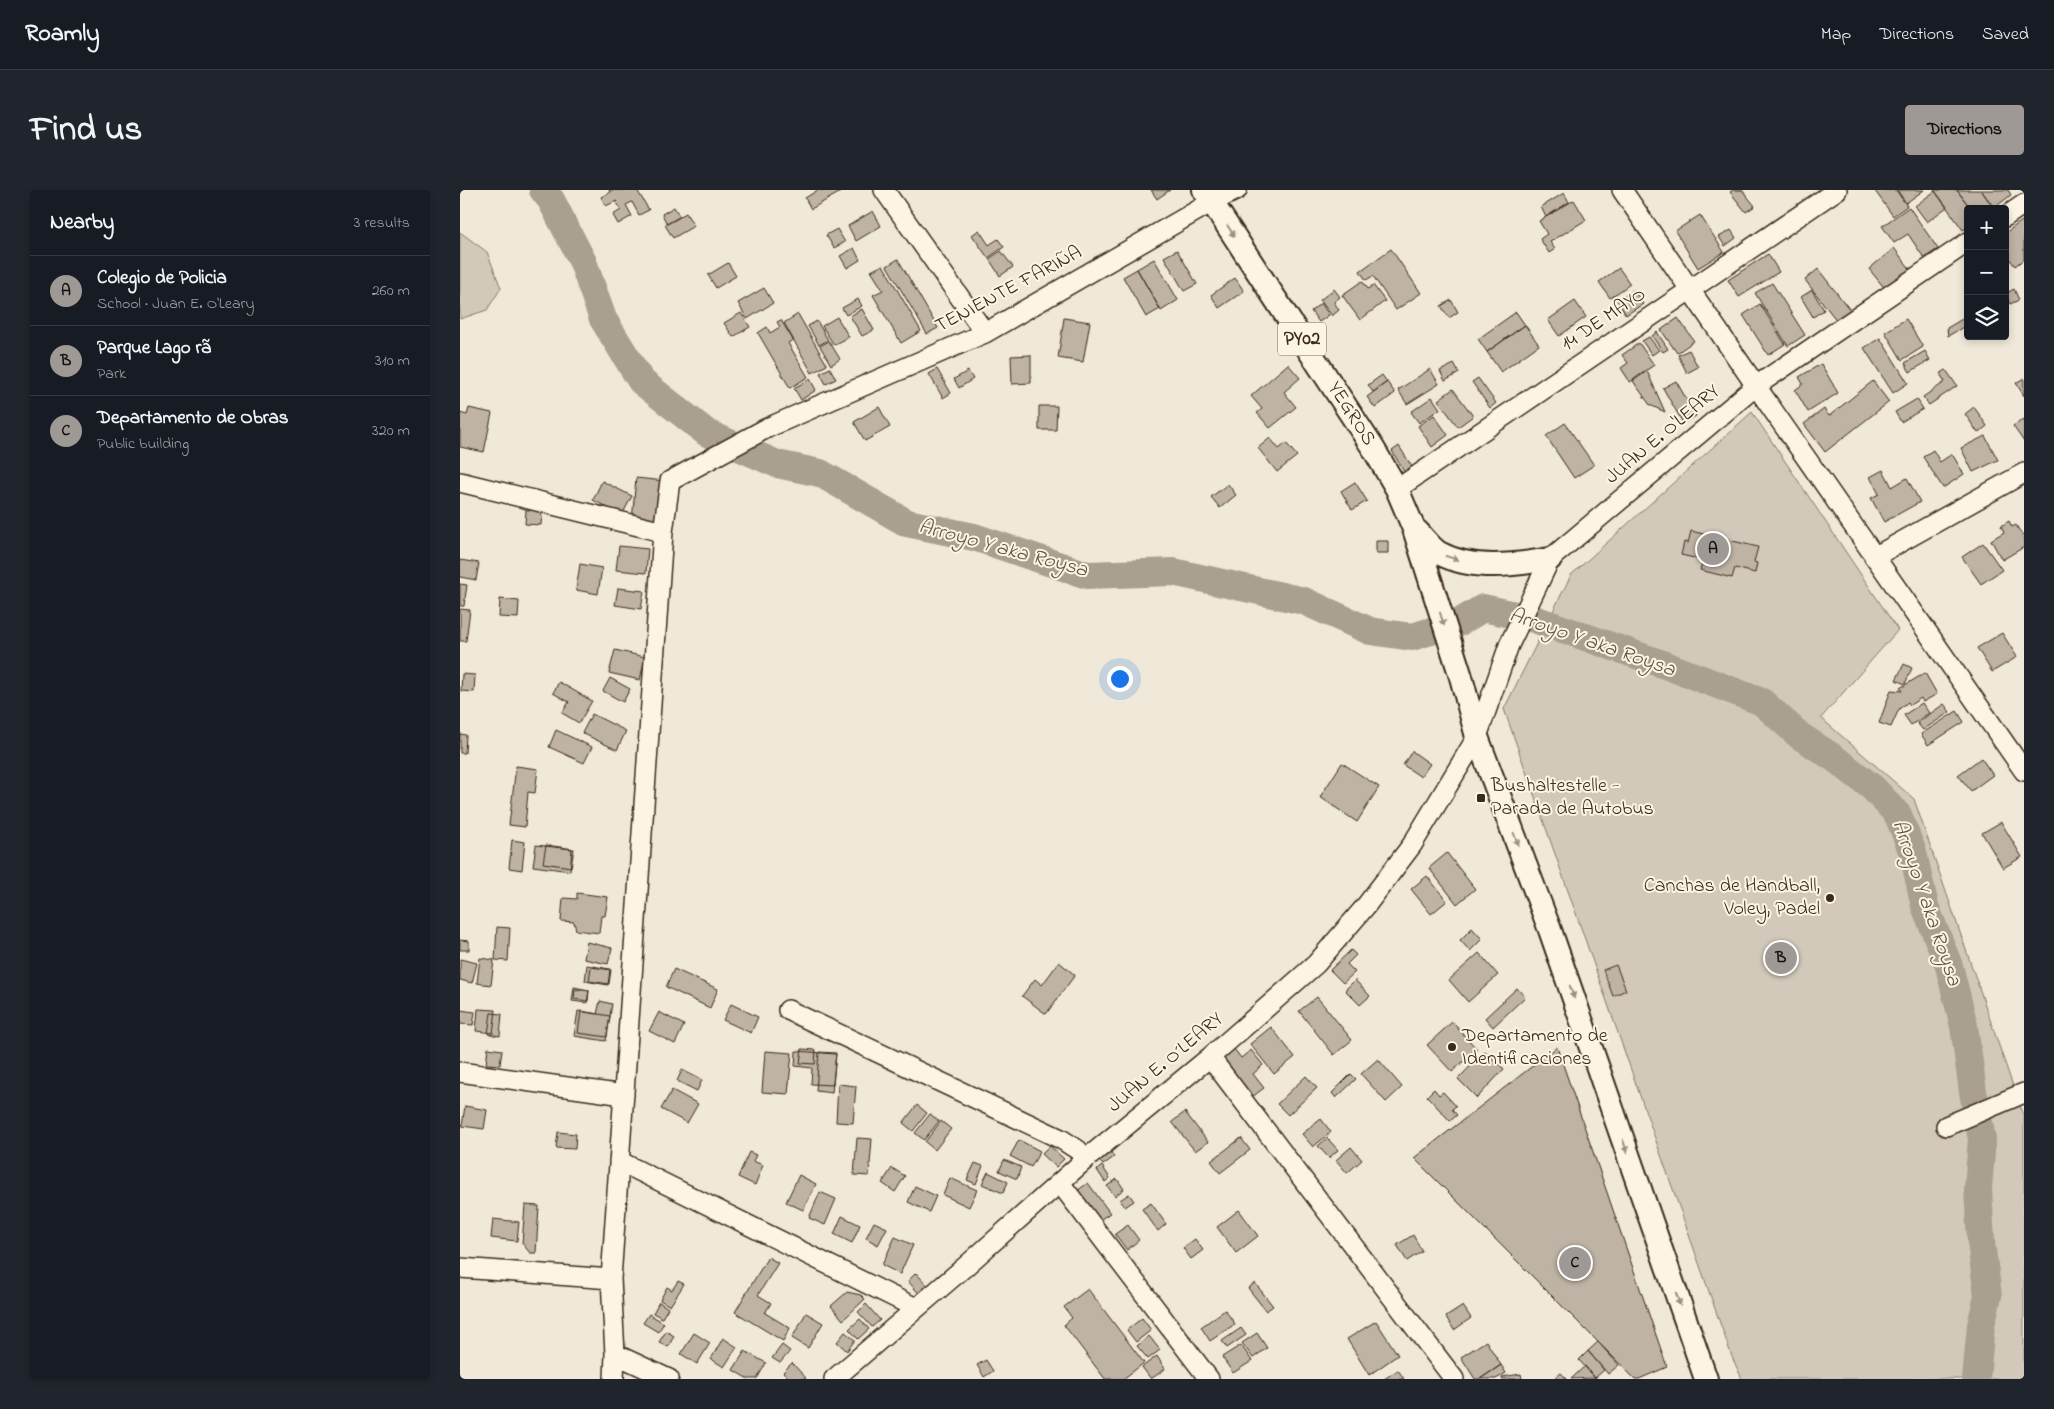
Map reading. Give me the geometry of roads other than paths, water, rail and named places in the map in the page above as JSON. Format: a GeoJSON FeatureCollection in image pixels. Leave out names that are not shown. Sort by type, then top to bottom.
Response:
{"type":"FeatureCollection","features":[{"type":"Feature","properties":{"kind":"main road","name":"YEGROS"},"geometry":{"type":"LineString","coordinates":[[1208,196],[1373,448],[1397,489],[1414,529],[1461,677],[1477,738]]}},
{"type":"Feature","properties":{"kind":"main road"},"geometry":{"type":"LineString","coordinates":[[1414,529],[1437,552],[1452,558],[1505,565],[1550,559]]}},
{"type":"Feature","properties":{"kind":"main road","name":"PY02"},"geometry":{"type":"LineString","coordinates":[[1477,738],[1553,939],[1701,1377]]}},
{"type":"Feature","properties":{"kind":"street"},"geometry":{"type":"LineString","coordinates":[[884,190],[985,333]]}},
{"type":"Feature","properties":{"kind":"street","name":"TENIENTE FARIÑA"},"geometry":{"type":"LineString","coordinates":[[663,532],[670,481],[700,463],[767,428],[985,333],[1208,196],[1237,190]]}},
{"type":"Feature","properties":{"kind":"street"},"geometry":{"type":"LineString","coordinates":[[1622,190],[1874,557],[2024,771]]}},
{"type":"Feature","properties":{"kind":"street","name":"14 DE MAYO"},"geometry":{"type":"LineString","coordinates":[[1397,489],[1690,288],[1837,190]]}},
{"type":"Feature","properties":{"kind":"street"},"geometry":{"type":"LineString","coordinates":[[2009,214],[2024,204]]}},
{"type":"Feature","properties":{"kind":"street","name":"JUAN E. O'LEARY"},"geometry":{"type":"LineString","coordinates":[[1477,738],[1509,645],[1550,559],[1756,386],[1964,245]]}},
{"type":"Feature","properties":{"kind":"street"},"geometry":{"type":"LineString","coordinates":[[1874,557],[2024,473]]}},
{"type":"Feature","properties":{"kind":"street"},"geometry":{"type":"LineString","coordinates":[[460,482],[663,532],[611,1279],[615,1354],[614,1379]]}},
{"type":"Feature","properties":{"kind":"street","name":"JUAN E. O´LEARY"},"geometry":{"type":"LineString","coordinates":[[834,1379],[1086,1159],[1210,1057],[1316,964],[1365,906],[1412,845],[1477,738]]}},
{"type":"Feature","properties":{"kind":"street"},"geometry":{"type":"LineString","coordinates":[[788,1010],[1061,1140],[1078,1150],[1086,1159]]}},
{"type":"Feature","properties":{"kind":"street"},"geometry":{"type":"LineString","coordinates":[[1210,1057],[1454,1379]]}},
{"type":"Feature","properties":{"kind":"street"},"geometry":{"type":"LineString","coordinates":[[460,1072],[624,1095]]}},
{"type":"Feature","properties":{"kind":"street"},"geometry":{"type":"LineString","coordinates":[[1946,1126],[2024,1093]]}},
{"type":"Feature","properties":{"kind":"street"},"geometry":{"type":"LineString","coordinates":[[619,1161],[916,1308]]}},
{"type":"Feature","properties":{"kind":"street"},"geometry":{"type":"LineString","coordinates":[[1060,1183],[1209,1379]]}},
{"type":"Feature","properties":{"kind":"street"},"geometry":{"type":"LineString","coordinates":[[460,1268],[611,1279]]}},
{"type":"Feature","properties":{"kind":"street"},"geometry":{"type":"LineString","coordinates":[[615,1354],[669,1379]]}},
{"type":"Feature","properties":{"kind":"waterway","name":"Arroyo Y aka Roysa"},"geometry":{"type":"LineString","coordinates":[[543,190],[551,200],[583,262],[603,319],[641,381],[707,433],[777,464],[820,473],[907,523],[974,537],[1087,575],[1173,572],[1304,601],[1370,631],[1412,637],[1460,622],[1483,608],[1534,619],[1665,665],[1762,702],[1800,736],[1834,758],[1873,788],[1898,815],[1913,853],[1925,906],[1949,966],[1964,1026],[1982,1139],[1978,1188],[1981,1242],[1988,1296],[1981,1325],[1976,1379]]}},
{"type":"Feature","properties":{"kind":"place","name":"Colegio de Policia"},"geometry":{"type":"Point","coordinates":[1713,549]}},
{"type":"Feature","properties":{"kind":"place","name":"Bushaltestelle - Parada de Autobus"},"geometry":{"type":"Point","coordinates":[1481,798]}},
{"type":"Feature","properties":{"kind":"place","name":"Canchas de Handball, Voley, Padel"},"geometry":{"type":"Point","coordinates":[1830,898]}},
{"type":"Feature","properties":{"kind":"place","name":"Parque Lago rã"},"geometry":{"type":"Point","coordinates":[1781,958]}},
{"type":"Feature","properties":{"kind":"place","name":"Departamento de Identificaciones"},"geometry":{"type":"Point","coordinates":[1452,1047]}},
{"type":"Feature","properties":{"kind":"place","name":"Departamento de Obras"},"geometry":{"type":"Point","coordinates":[1575,1263]}}]}
